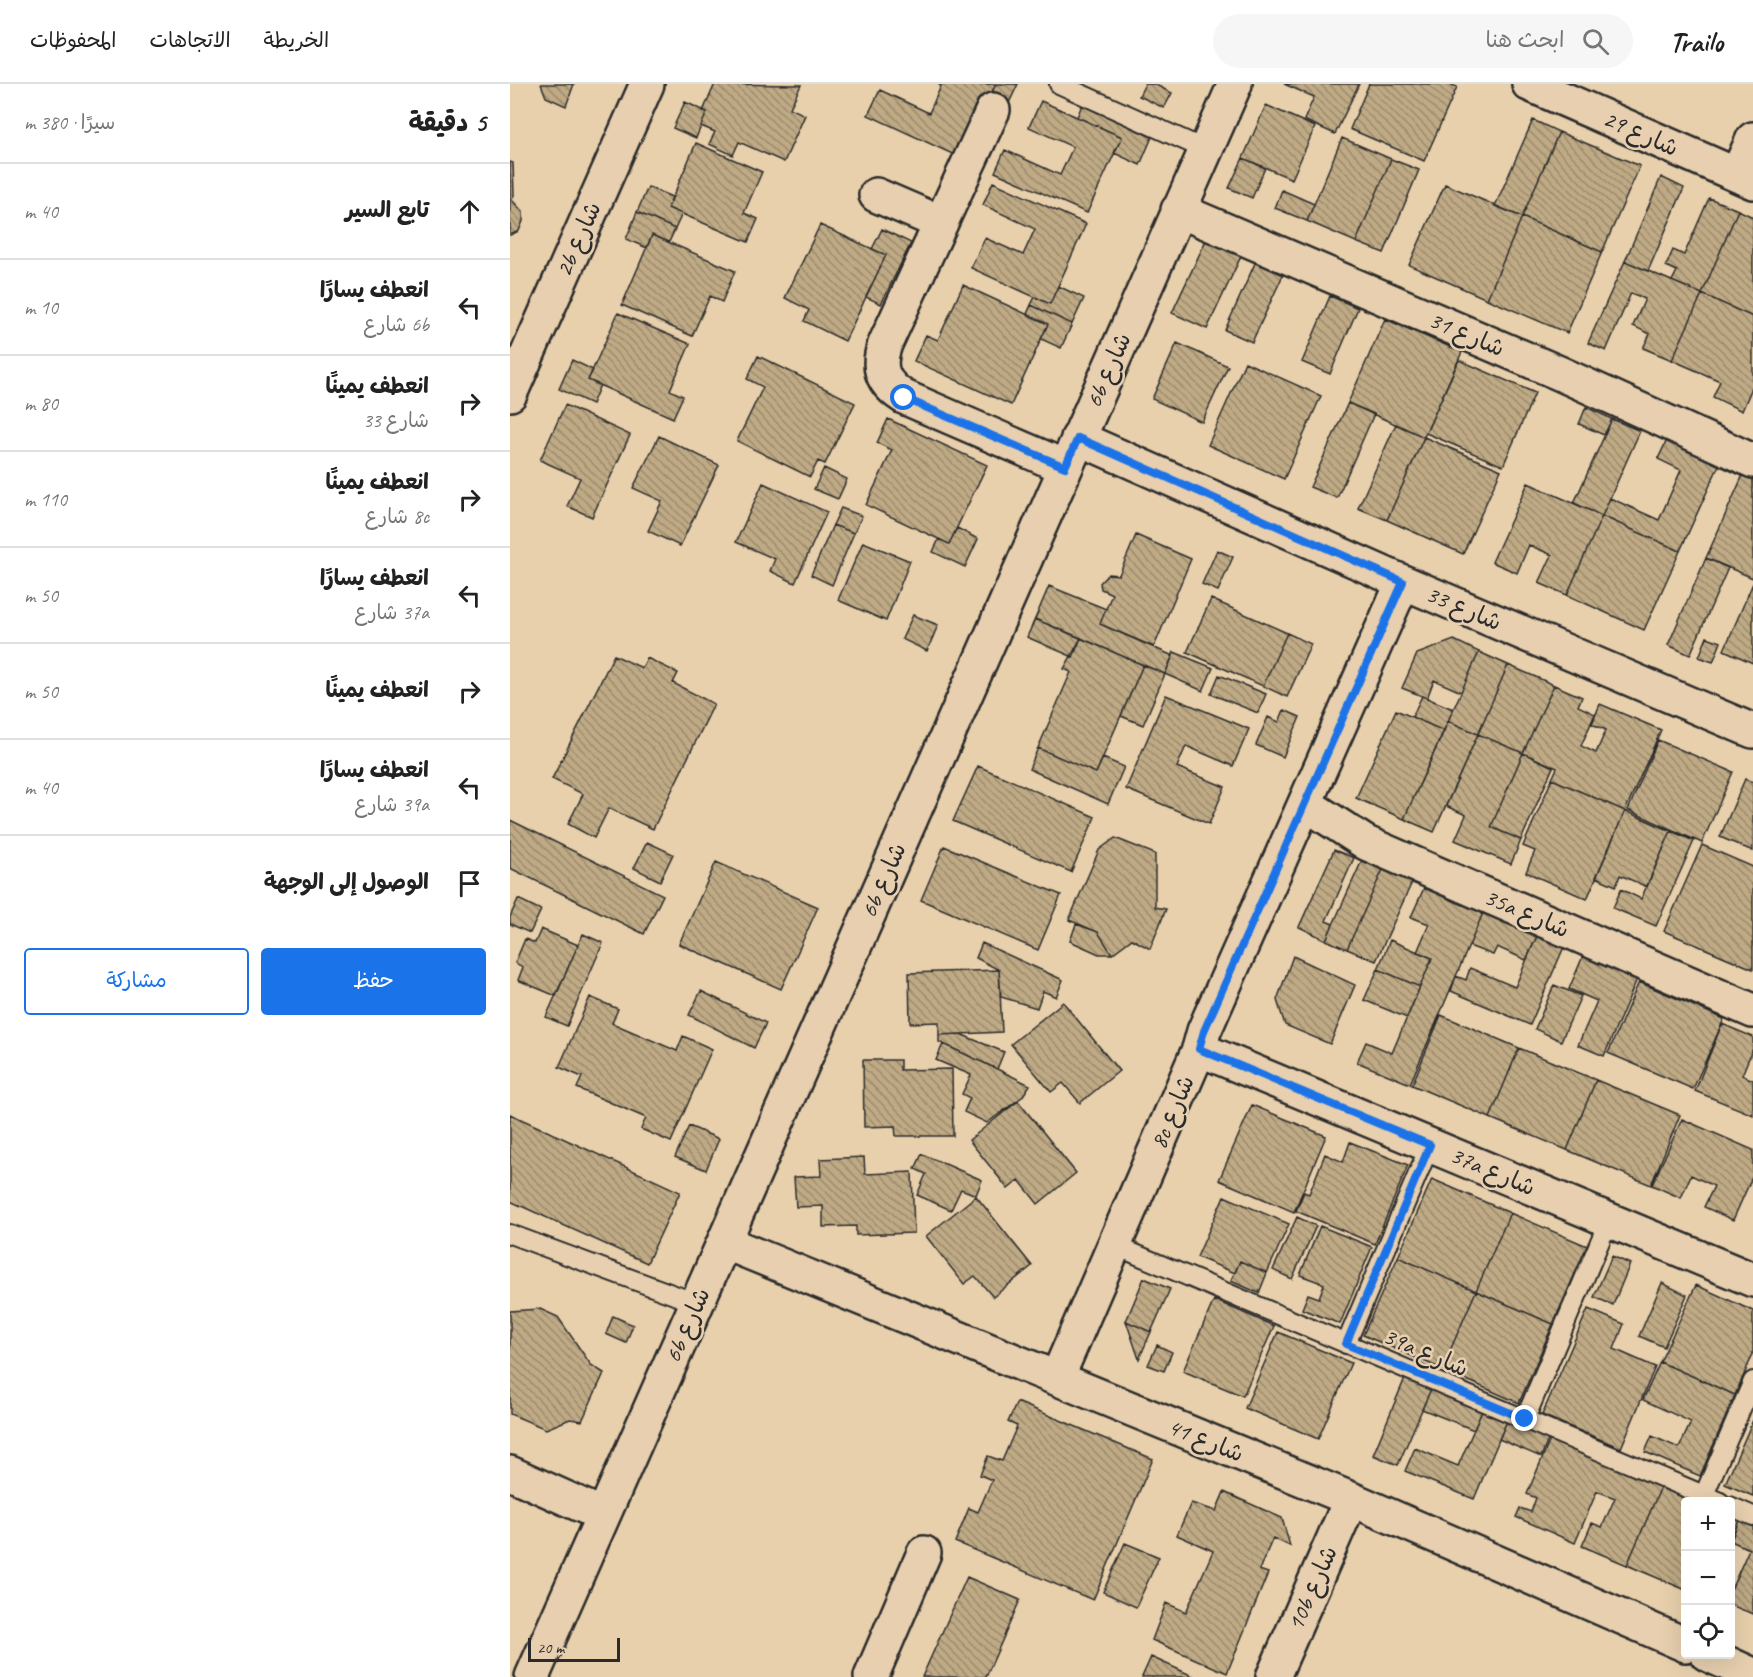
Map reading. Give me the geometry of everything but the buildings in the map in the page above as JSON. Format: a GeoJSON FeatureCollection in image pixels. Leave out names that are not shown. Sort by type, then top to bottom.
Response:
{"type":"FeatureCollection","features":[{"type":"Feature","properties":{"kind":"street","name":"2b شارع"},"geometry":{"type":"LineString","coordinates":[[510,394],[647,84]]}},
{"type":"Feature","properties":{"kind":"street","name":"6b شارع"},"geometry":{"type":"LineString","coordinates":[[532,1677],[1235,84]]}},
{"type":"Feature","properties":{"kind":"street","name":"شارع 29"},"geometry":{"type":"LineString","coordinates":[[1529,84],[1745,178]]}},
{"type":"Feature","properties":{"kind":"street"},"geometry":{"type":"LineString","coordinates":[[993,110],[885,344],[879,359],[882,375],[891,389],[904,398],[1065,467]]}},
{"type":"Feature","properties":{"kind":"street"},"geometry":{"type":"LineString","coordinates":[[1745,178],[1753,139]]}},
{"type":"Feature","properties":{"kind":"street"},"geometry":{"type":"LineString","coordinates":[[876,195],[941,223]]}},
{"type":"Feature","properties":{"kind":"street","name":"شارع 31"},"geometry":{"type":"LineString","coordinates":[[1178,210],[1548,369],[1753,461]]}},
{"type":"Feature","properties":{"kind":"street","name":"شارع 33"},"geometry":{"type":"LineString","coordinates":[[1078,438],[1403,582],[1753,731]]}},
{"type":"Feature","properties":{"kind":"street","name":"8c شارع"},"geometry":{"type":"LineString","coordinates":[[1057,1378],[1199,1049],[1204,1031],[1403,582]]}},
{"type":"Feature","properties":{"kind":"street","name":"35a شارع"},"geometry":{"type":"LineString","coordinates":[[1306,804],[1366,843],[1753,1011]]}},
{"type":"Feature","properties":{"kind":"street","name":"37a شارع"},"geometry":{"type":"LineString","coordinates":[[1199,1049],[1753,1280]]}},
{"type":"Feature","properties":{"kind":"street","name":"شارع 41"},"geometry":{"type":"LineString","coordinates":[[724,1242],[1351,1499],[1681,1643]]}},
{"type":"Feature","properties":{"kind":"street"},"geometry":{"type":"LineString","coordinates":[[510,1473],[603,1515]]}},
{"type":"Feature","properties":{"kind":"street","name":"10b شارع"},"geometry":{"type":"LineString","coordinates":[[1273,1677],[1351,1499]]}},
{"type":"Feature","properties":{"kind":"street"},"geometry":{"type":"LineString","coordinates":[[871,1677],[924,1553]]}},
{"type":"Feature","properties":{"kind":"street"},"geometry":{"type":"LineString","coordinates":[[1718,1659],[1753,1675]]}},
{"type":"Feature","properties":{"kind":"lane"},"geometry":{"type":"LineString","coordinates":[[1059,84],[1206,150]]}},
{"type":"Feature","properties":{"kind":"lane"},"geometry":{"type":"LineString","coordinates":[[1346,1344],[1430,1145]]}},
{"type":"Feature","properties":{"kind":"lane"},"geometry":{"type":"LineString","coordinates":[[1525,1419],[1609,1220]]}},
{"type":"Feature","properties":{"kind":"lane"},"geometry":{"type":"LineString","coordinates":[[510,1234],[696,1303]]}},
{"type":"Feature","properties":{"kind":"lane","name":"39a شارع"},"geometry":{"type":"LineString","coordinates":[[1114,1245],[1710,1497]]}},
{"type":"Feature","properties":{"kind":"lane"},"geometry":{"type":"LineString","coordinates":[[1712,1497],[1753,1381]]}},
{"type":"Feature","properties":{"kind":"lane"},"geometry":{"type":"LineString","coordinates":[[1735,1508],[1753,1516]]}},
{"type":"Feature","properties":{"kind":"route"},"geometry":{"type":"LineString","coordinates":[[904,398],[1065,467],[1078,438],[1403,582],[1204,1031],[1199,1049],[1430,1145],[1346,1344],[1525,1419]]}}]}
